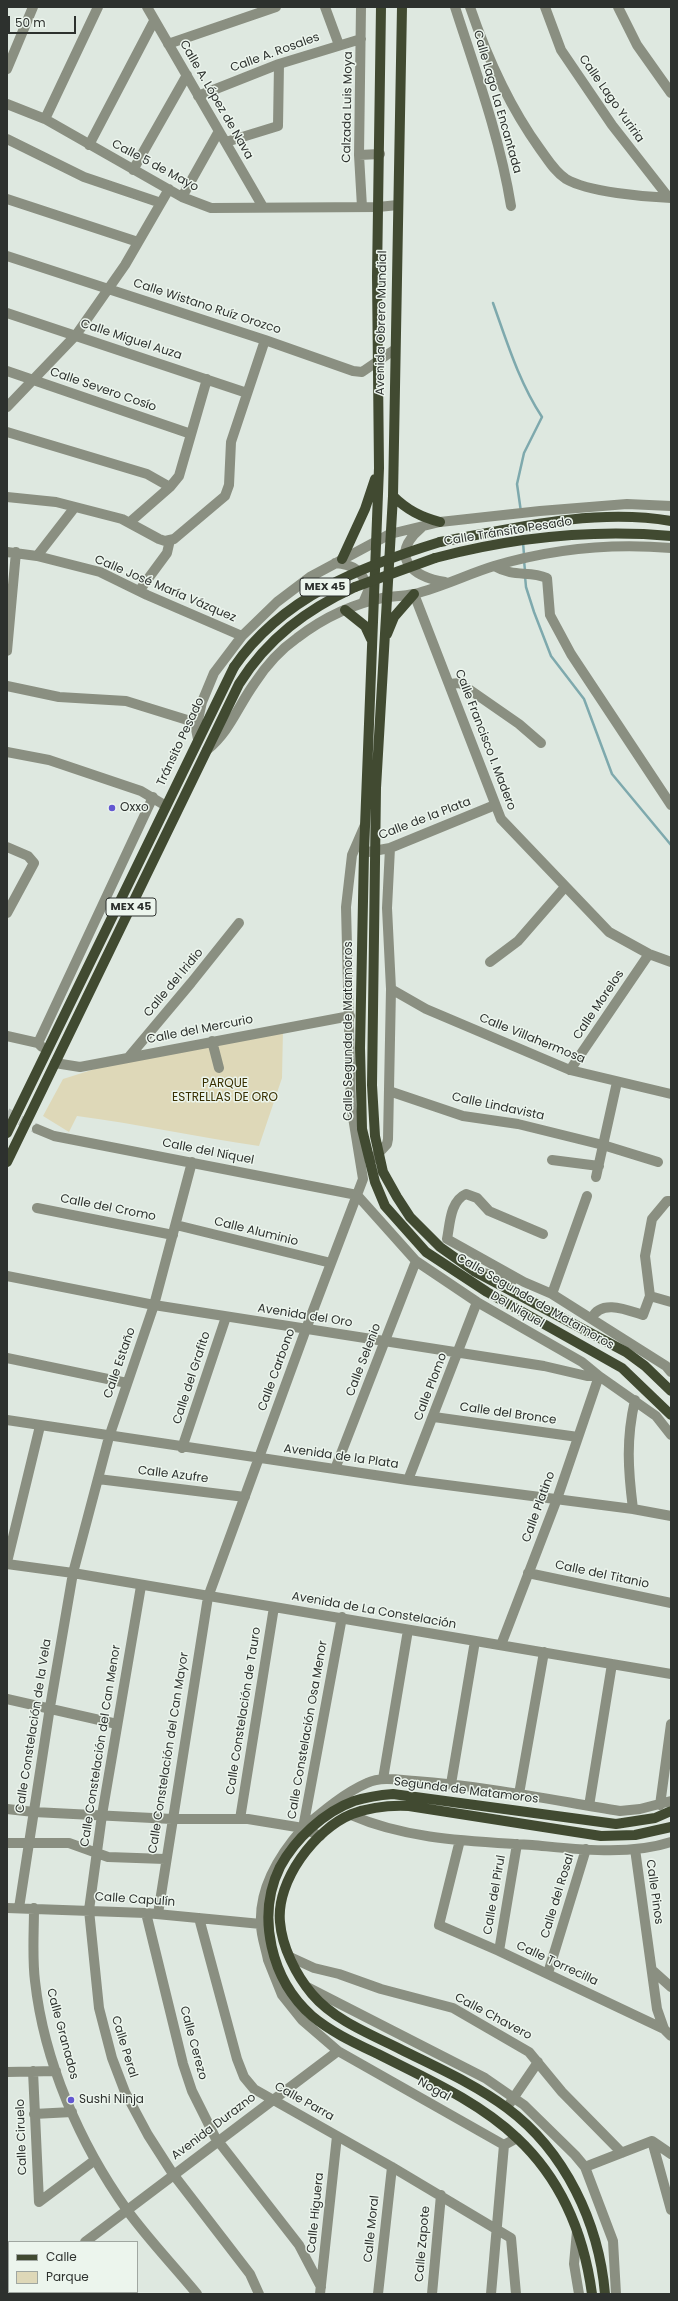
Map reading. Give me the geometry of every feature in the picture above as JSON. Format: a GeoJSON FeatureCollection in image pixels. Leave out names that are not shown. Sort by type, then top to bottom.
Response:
{"type":"FeatureCollection","features":[{"type":"Feature","properties":{"kind":"main road","name":"Avenida Obrero Mundial"},"geometry":{"type":"LineString","coordinates":[[371,639],[377,542],[379,468],[377,364],[381,7]]}},
{"type":"Feature","properties":{"kind":"main road","name":"Avenida Obrero Mundial"},"geometry":{"type":"LineString","coordinates":[[385,640],[392,496],[402,7]]}},
{"type":"Feature","properties":{"kind":"main road"},"geometry":{"type":"LineString","coordinates":[[338,561],[366,509],[379,468]]}},
{"type":"Feature","properties":{"kind":"main road"},"geometry":{"type":"LineString","coordinates":[[392,496],[403,506],[422,517],[440,522]]}},
{"type":"Feature","properties":{"kind":"main road","name":"Calle Tránsito Pesado"},"geometry":{"type":"LineString","coordinates":[[440,542],[533,525],[621,518],[671,521]]}},
{"type":"Feature","properties":{"kind":"main road","name":"Calle Tránsito Pesado"},"geometry":{"type":"LineString","coordinates":[[206,751],[248,671],[260,654],[286,628],[312,609],[355,587],[416,563],[455,552],[577,534],[609,533],[671,536]]}},
{"type":"Feature","properties":{"kind":"main road","name":"Tránsito Pesado"},"geometry":{"type":"LineString","coordinates":[[46,1052],[234,667],[253,641],[296,604],[321,589],[353,574],[440,542]]}},
{"type":"Feature","properties":{"kind":"main road"},"geometry":{"type":"LineString","coordinates":[[385,640],[394,617],[414,594]]}},
{"type":"Feature","properties":{"kind":"main road"},"geometry":{"type":"LineString","coordinates":[[345,610],[365,626],[371,639]]}},
{"type":"Feature","properties":{"kind":"main road","name":"Calle Segunda de Matamoros"},"geometry":{"type":"LineString","coordinates":[[371,639],[364,852],[360,1088],[362,1129],[375,1182],[385,1206],[426,1252],[486,1292],[622,1368],[671,1415]]}},
{"type":"Feature","properties":{"kind":"main road","name":"Calle Segunda de Matamoros"},"geometry":{"type":"LineString","coordinates":[[385,640],[376,788],[372,1085],[375,1136],[383,1172],[410,1217],[440,1247],[474,1271],[626,1352],[645,1366],[671,1391]]}},
{"type":"Feature","properties":{"kind":"main road","name":"MEX 45"},"geometry":{"type":"LineString","coordinates":[[7,1162],[206,751]]}},
{"type":"Feature","properties":{"kind":"main road","name":"MEX 45"},"geometry":{"type":"LineString","coordinates":[[7,1133],[46,1052]]}},
{"type":"Feature","properties":{"kind":"main road","name":"Segunda de Matamoros"},"geometry":{"type":"LineString","coordinates":[[592,2294],[589,2272],[577,2231],[562,2192],[537,2159],[517,2138],[487,2114],[422,2076],[324,2025],[312,2016],[296,1998],[271,1959],[268,1928],[269,1900],[272,1888],[286,1857],[306,1830],[333,1812],[354,1801],[393,1794],[616,1824],[655,1818],[671,1811]]}},
{"type":"Feature","properties":{"kind":"main road","name":"Segunda de Matamoros"},"geometry":{"type":"LineString","coordinates":[[605,2294],[599,2260],[591,2230],[572,2183],[562,2165],[531,2129],[507,2108],[430,2064],[350,2023],[321,2003],[307,1987],[290,1958],[283,1938],[280,1909],[287,1886],[299,1862],[320,1836],[351,1815],[368,1809],[392,1805],[409,1806],[561,1831],[619,1836],[662,1830],[671,1827]]}},
{"type":"Feature","properties":{"kind":"street"},"geometry":{"type":"LineString","coordinates":[[7,69],[33,7]]}},
{"type":"Feature","properties":{"kind":"street"},"geometry":{"type":"LineString","coordinates":[[45,119],[98,7]]}},
{"type":"Feature","properties":{"kind":"street","name":"Calle A. López de Nava"},"geometry":{"type":"LineString","coordinates":[[147,7],[263,207]]}},
{"type":"Feature","properties":{"kind":"street"},"geometry":{"type":"LineString","coordinates":[[168,44],[276,7]]}},
{"type":"Feature","properties":{"kind":"street"},"geometry":{"type":"LineString","coordinates":[[325,7],[339,45]]}},
{"type":"Feature","properties":{"kind":"street","name":"Calzada Luis Moya"},"geometry":{"type":"LineString","coordinates":[[361,7],[362,39],[359,155],[362,207]]}},
{"type":"Feature","properties":{"kind":"street","name":"Calle Lago La Encantada"},"geometry":{"type":"LineString","coordinates":[[455,7],[488,111],[506,175],[510,206]]}},
{"type":"Feature","properties":{"kind":"street","name":"Calle Lago La Encantada"},"geometry":{"type":"LineString","coordinates":[[470,7],[484,47],[506,95],[530,135],[553,167],[566,179],[584,185],[624,194],[670,198]]}},
{"type":"Feature","properties":{"kind":"street","name":"Calle Lago Yuriria"},"geometry":{"type":"LineString","coordinates":[[545,7],[561,50],[612,126],[670,198]]}},
{"type":"Feature","properties":{"kind":"street"},"geometry":{"type":"LineString","coordinates":[[618,7],[637,45],[671,93]]}},
{"type":"Feature","properties":{"kind":"street"},"geometry":{"type":"LineString","coordinates":[[89,145],[154,21]]}},
{"type":"Feature","properties":{"kind":"street","name":"Calle A. Rosales"},"geometry":{"type":"LineString","coordinates":[[198,96],[279,64],[362,39]]}},
{"type":"Feature","properties":{"kind":"street"},"geometry":{"type":"LineString","coordinates":[[226,142],[278,126],[279,64]]}},
{"type":"Feature","properties":{"kind":"street"},"geometry":{"type":"LineString","coordinates":[[133,170],[187,74]]}},
{"type":"Feature","properties":{"kind":"street","name":"Calle 5 de Mayo"},"geometry":{"type":"LineString","coordinates":[[7,104],[45,119],[182,197],[211,208],[378,207],[398,205]]}},
{"type":"Feature","properties":{"kind":"street"},"geometry":{"type":"LineString","coordinates":[[182,197],[220,131]]}},
{"type":"Feature","properties":{"kind":"street"},"geometry":{"type":"LineString","coordinates":[[7,139],[84,177],[161,203]]}},
{"type":"Feature","properties":{"kind":"street"},"geometry":{"type":"LineString","coordinates":[[359,155],[380,154]]}},
{"type":"Feature","properties":{"kind":"street"},"geometry":{"type":"LineString","coordinates":[[7,407],[76,335],[109,288],[169,189]]}},
{"type":"Feature","properties":{"kind":"street"},"geometry":{"type":"LineString","coordinates":[[7,199],[138,242]]}},
{"type":"Feature","properties":{"kind":"street","name":"Calle Wistano Ruíz Orozco"},"geometry":{"type":"LineString","coordinates":[[7,256],[109,288],[353,371],[362,372],[377,364],[394,350]]}},
{"type":"Feature","properties":{"kind":"street","name":"Calle Miguel Auza"},"geometry":{"type":"LineString","coordinates":[[7,313],[247,393]]}},
{"type":"Feature","properties":{"kind":"street"},"geometry":{"type":"LineString","coordinates":[[139,591],[167,553],[170,540],[225,496],[229,485],[230,447],[265,340]]}},
{"type":"Feature","properties":{"kind":"street","name":"Calle Severo Cosío"},"geometry":{"type":"LineString","coordinates":[[7,371],[191,434]]}},
{"type":"Feature","properties":{"kind":"street"},"geometry":{"type":"LineString","coordinates":[[130,522],[170,487],[179,476],[207,379]]}},
{"type":"Feature","properties":{"kind":"street"},"geometry":{"type":"LineString","coordinates":[[7,432],[147,474],[170,487]]}},
{"type":"Feature","properties":{"kind":"street"},"geometry":{"type":"LineString","coordinates":[[7,497],[56,502],[75,506],[130,522],[160,539],[170,540]]}},
{"type":"Feature","properties":{"kind":"street"},"geometry":{"type":"LineString","coordinates":[[198,739],[197,723],[202,702],[214,673],[242,636],[277,602],[310,577],[390,534],[440,522],[540,511],[627,504],[671,506]]}},
{"type":"Feature","properties":{"kind":"street"},"geometry":{"type":"LineString","coordinates":[[37,556],[75,506]]}},
{"type":"Feature","properties":{"kind":"street"},"geometry":{"type":"LineString","coordinates":[[422,527],[408,543],[406,552],[408,563],[421,577],[448,583]]}},
{"type":"Feature","properties":{"kind":"street"},"geometry":{"type":"LineString","coordinates":[[206,751],[222,738],[254,684],[277,655],[297,638],[345,610],[363,603],[386,597],[414,594],[494,566],[557,553],[609,546],[636,545],[671,548]]}},
{"type":"Feature","properties":{"kind":"street"},"geometry":{"type":"LineString","coordinates":[[7,651],[11,552]]}},
{"type":"Feature","properties":{"kind":"street","name":"Calle José María Vázquez"},"geometry":{"type":"LineString","coordinates":[[11,552],[37,556],[100,572],[139,591],[242,636]]}},
{"type":"Feature","properties":{"kind":"street"},"geometry":{"type":"LineString","coordinates":[[338,561],[358,568],[369,589],[363,603]]}},
{"type":"Feature","properties":{"kind":"street"},"geometry":{"type":"LineString","coordinates":[[494,566],[506,573],[517,575],[538,574],[547,578],[550,615],[571,654],[671,805]]}},
{"type":"Feature","properties":{"kind":"street","name":"Calle Francisco I. Madero"},"geometry":{"type":"LineString","coordinates":[[414,594],[450,684],[495,805],[504,823],[609,932],[649,954],[671,962]]}},
{"type":"Feature","properties":{"kind":"street"},"geometry":{"type":"LineString","coordinates":[[450,684],[460,683],[519,724],[542,743]]}},
{"type":"Feature","properties":{"kind":"street"},"geometry":{"type":"LineString","coordinates":[[7,686],[59,697],[126,701],[186,721],[197,723]]}},
{"type":"Feature","properties":{"kind":"street"},"geometry":{"type":"LineString","coordinates":[[7,752],[49,760],[141,791],[166,806]]}},
{"type":"Feature","properties":{"kind":"street"},"geometry":{"type":"LineString","coordinates":[[38,1042],[153,797]]}},
{"type":"Feature","properties":{"kind":"street","name":"Calle de la Plata"},"geometry":{"type":"LineString","coordinates":[[364,852],[376,852],[390,848],[495,805]]}},
{"type":"Feature","properties":{"kind":"street","name":"Calle Carbono"},"geometry":{"type":"LineString","coordinates":[[208,1597],[330,1263],[363,1179],[351,1105],[350,1016],[346,908],[352,855],[365,825]]}},
{"type":"Feature","properties":{"kind":"street"},"geometry":{"type":"LineString","coordinates":[[7,847],[28,856],[34,863],[7,913]]}},
{"type":"Feature","properties":{"kind":"street"},"geometry":{"type":"LineString","coordinates":[[363,1179],[370,1162],[387,1144],[388,1139],[391,989],[387,908],[390,848]]}},
{"type":"Feature","properties":{"kind":"street"},"geometry":{"type":"LineString","coordinates":[[490,962],[518,941],[565,887]]}},
{"type":"Feature","properties":{"kind":"street","name":"Calle del Iridio"},"geometry":{"type":"LineString","coordinates":[[128,1058],[239,923]]}},
{"type":"Feature","properties":{"kind":"street","name":"Calle Morelos"},"geometry":{"type":"LineString","coordinates":[[570,1070],[649,954]]}},
{"type":"Feature","properties":{"kind":"street","name":"Calle Villahermosa"},"geometry":{"type":"LineString","coordinates":[[391,989],[426,1009],[570,1070],[671,1094]]}},
{"type":"Feature","properties":{"kind":"street","name":"Calle del Mercurio"},"geometry":{"type":"LineString","coordinates":[[55,1063],[80,1067],[350,1016]]}},
{"type":"Feature","properties":{"kind":"street"},"geometry":{"type":"LineString","coordinates":[[7,1036],[38,1042],[46,1052]]}},
{"type":"Feature","properties":{"kind":"street"},"geometry":{"type":"LineString","coordinates":[[212,1041],[219,1068]]}},
{"type":"Feature","properties":{"kind":"street"},"geometry":{"type":"LineString","coordinates":[[596,1177],[617,1082]]}},
{"type":"Feature","properties":{"kind":"street","name":"Calle Lindavista"},"geometry":{"type":"LineString","coordinates":[[390,1091],[463,1116],[518,1124],[603,1145],[658,1162]]}},
{"type":"Feature","properties":{"kind":"street","name":"Calle del Níquel"},"geometry":{"type":"LineString","coordinates":[[37,1130],[54,1136],[357,1195]]}},
{"type":"Feature","properties":{"kind":"street"},"geometry":{"type":"LineString","coordinates":[[552,1160],[599,1166]]}},
{"type":"Feature","properties":{"kind":"street","name":"Calle Estaño"},"geometry":{"type":"LineString","coordinates":[[73,1573],[109,1437],[154,1305],[192,1162]]}},
{"type":"Feature","properties":{"kind":"street"},"geometry":{"type":"LineString","coordinates":[[543,1234],[489,1211],[477,1198],[466,1194],[459,1197],[454,1208],[447,1239],[524,1282],[552,1294],[666,1366],[671,1372]]}},
{"type":"Feature","properties":{"kind":"street","name":"Del Niquel"},"geometry":{"type":"LineString","coordinates":[[357,1195],[416,1261],[477,1302],[582,1362],[599,1376],[656,1416],[671,1435]]}},
{"type":"Feature","properties":{"kind":"street"},"geometry":{"type":"LineString","coordinates":[[552,1294],[587,1196]]}},
{"type":"Feature","properties":{"kind":"street"},"geometry":{"type":"LineString","coordinates":[[592,1318],[595,1311],[606,1306],[643,1315],[650,1296],[645,1256],[652,1219],[669,1201]]}},
{"type":"Feature","properties":{"kind":"street","name":"Calle del Cromo"},"geometry":{"type":"LineString","coordinates":[[37,1208],[175,1230]]}},
{"type":"Feature","properties":{"kind":"street","name":"Calle Aluminio"},"geometry":{"type":"LineString","coordinates":[[175,1230],[330,1263]]}},
{"type":"Feature","properties":{"kind":"street","name":"Calle Selenio"},"geometry":{"type":"LineString","coordinates":[[335,1469],[416,1261]]}},
{"type":"Feature","properties":{"kind":"street"},"geometry":{"type":"LineString","coordinates":[[474,1271],[524,1282]]}},
{"type":"Feature","properties":{"kind":"street","name":"Avenida del Oro"},"geometry":{"type":"LineString","coordinates":[[8,1278],[226,1317],[544,1366],[587,1376],[599,1376]]}},
{"type":"Feature","properties":{"kind":"street"},"geometry":{"type":"LineString","coordinates":[[650,1296],[671,1302]]}},
{"type":"Feature","properties":{"kind":"street","name":"Calle Plomo"},"geometry":{"type":"LineString","coordinates":[[408,1480],[477,1302]]}},
{"type":"Feature","properties":{"kind":"street","name":"Calle del Grafito"},"geometry":{"type":"LineString","coordinates":[[182,1448],[226,1317]]}},
{"type":"Feature","properties":{"kind":"street"},"geometry":{"type":"LineString","coordinates":[[7,1358],[127,1383]]}},
{"type":"Feature","properties":{"kind":"street","name":"Calle Platino"},"geometry":{"type":"LineString","coordinates":[[501,1645],[556,1499],[599,1376]]}},
{"type":"Feature","properties":{"kind":"street"},"geometry":{"type":"LineString","coordinates":[[633,1509],[627,1464],[628,1427],[635,1400]]}},
{"type":"Feature","properties":{"kind":"street","name":"Calle del Bronce"},"geometry":{"type":"LineString","coordinates":[[434,1416],[578,1437]]}},
{"type":"Feature","properties":{"kind":"street","name":"Avenida de la Plata"},"geometry":{"type":"LineString","coordinates":[[7,1420],[182,1448],[408,1480],[633,1509],[671,1516]]}},
{"type":"Feature","properties":{"kind":"street"},"geometry":{"type":"LineString","coordinates":[[7,1563],[40,1426]]}},
{"type":"Feature","properties":{"kind":"street","name":"Calle Azufre"},"geometry":{"type":"LineString","coordinates":[[98,1479],[245,1497]]}},
{"type":"Feature","properties":{"kind":"street","name":"Avenida de La Constelación"},"geometry":{"type":"LineString","coordinates":[[7,1563],[671,1674]]}},
{"type":"Feature","properties":{"kind":"street","name":"Calle Constelación de la Vela"},"geometry":{"type":"LineString","coordinates":[[19,1908],[28,1843],[73,1573]]}},
{"type":"Feature","properties":{"kind":"street","name":"Calle del Titanio"},"geometry":{"type":"LineString","coordinates":[[528,1573],[671,1603]]}},
{"type":"Feature","properties":{"kind":"street","name":"Calle Constelación del Can Menor"},"geometry":{"type":"LineString","coordinates":[[89,1910],[102,1815],[141,1586]]}},
{"type":"Feature","properties":{"kind":"street","name":"Calle Constelación del Can Mayor"},"geometry":{"type":"LineString","coordinates":[[158,1914],[165,1860],[208,1597]]}},
{"type":"Feature","properties":{"kind":"street","name":"Calle Constelación de Tauro"},"geometry":{"type":"LineString","coordinates":[[240,1819],[274,1607]]}},
{"type":"Feature","properties":{"kind":"street","name":"Calle Constelación Osa Menor"},"geometry":{"type":"LineString","coordinates":[[320,1836],[306,1830],[342,1618]]}},
{"type":"Feature","properties":{"kind":"street"},"geometry":{"type":"LineString","coordinates":[[383,1779],[408,1630]]}},
{"type":"Feature","properties":{"kind":"street"},"geometry":{"type":"LineString","coordinates":[[452,1784],[476,1641]]}},
{"type":"Feature","properties":{"kind":"street"},"geometry":{"type":"LineString","coordinates":[[519,1794],[544,1652]]}},
{"type":"Feature","properties":{"kind":"street"},"geometry":{"type":"LineString","coordinates":[[589,1806],[612,1664]]}},
{"type":"Feature","properties":{"kind":"street"},"geometry":{"type":"LineString","coordinates":[[7,1699],[50,1707],[117,1724]]}},
{"type":"Feature","properties":{"kind":"street"},"geometry":{"type":"LineString","coordinates":[[660,1805],[671,1724]]}},
{"type":"Feature","properties":{"kind":"street"},"geometry":{"type":"LineString","coordinates":[[338,2051],[302,2020],[282,1995],[261,1924],[264,1893],[279,1858],[326,1809],[368,1782],[383,1779],[452,1784],[620,1811],[660,1805],[671,1801]]}},
{"type":"Feature","properties":{"kind":"street"},"geometry":{"type":"LineString","coordinates":[[7,1809],[34,1812],[172,1819],[240,1819],[306,1830]]}},
{"type":"Feature","properties":{"kind":"street"},"geometry":{"type":"LineString","coordinates":[[351,1815],[375,1825],[396,1831],[460,1840],[586,1849],[636,1849],[671,1842]]}},
{"type":"Feature","properties":{"kind":"street","name":"Calle Torrecilla"},"geometry":{"type":"LineString","coordinates":[[460,1840],[439,1925],[499,1950],[667,2032]]}},
{"type":"Feature","properties":{"kind":"street"},"geometry":{"type":"LineString","coordinates":[[7,1842],[69,1843],[98,1852],[108,1857],[165,1860]]}},
{"type":"Feature","properties":{"kind":"street","name":"Calle del Pirul"},"geometry":{"type":"LineString","coordinates":[[499,1950],[517,1844]]}},
{"type":"Feature","properties":{"kind":"street","name":"Calle del Rosal"},"geometry":{"type":"LineString","coordinates":[[548,1973],[586,1849]]}},
{"type":"Feature","properties":{"kind":"street","name":"Calle Pinos"},"geometry":{"type":"LineString","coordinates":[[636,1849],[657,2009]]}},
{"type":"Feature","properties":{"kind":"street","name":"Calle Capulín"},"geometry":{"type":"LineString","coordinates":[[7,1908],[146,1913],[261,1924]]}},
{"type":"Feature","properties":{"kind":"street","name":"Calle Granados"},"geometry":{"type":"LineString","coordinates":[[34,1908],[35,1979],[38,2004],[56,2071],[72,2112],[96,2160],[127,2210],[197,2294]]}},
{"type":"Feature","properties":{"kind":"street","name":"Calle Peral"},"geometry":{"type":"LineString","coordinates":[[89,1910],[99,2008],[112,2058],[125,2092],[173,2174],[250,2274],[259,2294]]}},
{"type":"Feature","properties":{"kind":"street","name":"Calle Cerezo"},"geometry":{"type":"LineString","coordinates":[[146,1913],[183,2064],[192,2091],[218,2140],[299,2245],[321,2290]]}},
{"type":"Feature","properties":{"kind":"street","name":"Calle Parra"},"geometry":{"type":"LineString","coordinates":[[199,1918],[244,2077],[254,2089],[392,2167],[511,2238],[516,2294]]}},
{"type":"Feature","properties":{"kind":"street","name":"Calle Chavero"},"geometry":{"type":"LineString","coordinates":[[290,1958],[314,1968],[339,1974],[381,1989],[453,2008],[529,2052],[562,2092],[622,2153]]}},
{"type":"Feature","properties":{"kind":"street"},"geometry":{"type":"LineString","coordinates":[[652,1970],[671,1986]]}},
{"type":"Feature","properties":{"kind":"street"},"geometry":{"type":"LineString","coordinates":[[307,1987],[485,2078],[524,2105],[585,2166],[614,2241],[616,2294]]}},
{"type":"Feature","properties":{"kind":"street","name":"Calle Torrecilla"},"geometry":{"type":"LineString","coordinates":[[657,2009],[667,2032]]}},
{"type":"Feature","properties":{"kind":"street","name":"Avenida Durazno"},"geometry":{"type":"LineString","coordinates":[[86,2241],[272,2099],[338,2051]]}},
{"type":"Feature","properties":{"kind":"street","name":"Nogal"},"geometry":{"type":"LineString","coordinates":[[338,2051],[504,2145]]}},
{"type":"Feature","properties":{"kind":"street"},"geometry":{"type":"LineString","coordinates":[[430,2064],[433,2051]]}},
{"type":"Feature","properties":{"kind":"street"},"geometry":{"type":"LineString","coordinates":[[507,2108],[538,2062]]}},
{"type":"Feature","properties":{"kind":"street","name":"Calle Ciruelo"},"geometry":{"type":"LineString","coordinates":[[33,2071],[39,2202],[96,2160]]}},
{"type":"Feature","properties":{"kind":"street"},"geometry":{"type":"LineString","coordinates":[[7,2072],[56,2071]]}},
{"type":"Feature","properties":{"kind":"street"},"geometry":{"type":"LineString","coordinates":[[34,2114],[72,2112]]}},
{"type":"Feature","properties":{"kind":"street","name":"Calle Higuera"},"geometry":{"type":"LineString","coordinates":[[321,2290],[338,2136]]}},
{"type":"Feature","properties":{"kind":"street"},"geometry":{"type":"LineString","coordinates":[[491,2294],[504,2145],[517,2138]]}},
{"type":"Feature","properties":{"kind":"street"},"geometry":{"type":"LineString","coordinates":[[585,2166],[652,2141]]}},
{"type":"Feature","properties":{"kind":"street"},"geometry":{"type":"LineString","coordinates":[[652,2141],[671,2154]]}},
{"type":"Feature","properties":{"kind":"street"},"geometry":{"type":"LineString","coordinates":[[652,2141],[671,2210]]}},
{"type":"Feature","properties":{"kind":"street","name":"Calle Moral"},"geometry":{"type":"LineString","coordinates":[[378,2294],[392,2167]]}},
{"type":"Feature","properties":{"kind":"street","name":"Calle Zapote"},"geometry":{"type":"LineString","coordinates":[[432,2294],[440,2195]]}},
{"type":"Feature","properties":{"kind":"street"},"geometry":{"type":"LineString","coordinates":[[577,2231],[574,2264],[579,2294]]}},
{"type":"Feature","properties":{"kind":"green space","name":"PARQUE ESTRELLAS DE ORO"},"geometry":{"type":"Polygon","coordinates":[[[283,1029],[282,1078],[259,1146],[77,1116],[69,1132],[43,1116],[63,1079],[98,1068],[283,1029]]]}},
{"type":"Feature","properties":{"kind":"waterway"},"geometry":{"type":"LineString","coordinates":[[493,303],[520,376],[542,417],[524,453],[517,484],[521,512]]}},
{"type":"Feature","properties":{"kind":"waterway"},"geometry":{"type":"LineString","coordinates":[[523,542],[524,555]]}},
{"type":"Feature","properties":{"kind":"waterway"},"geometry":{"type":"LineString","coordinates":[[524,560],[525,571]]}},
{"type":"Feature","properties":{"kind":"waterway"},"geometry":{"type":"LineString","coordinates":[[525,576],[526,587],[534,612],[551,656],[584,699],[612,774],[671,845]]}},
{"type":"Feature","properties":{"kind":"tunnel"},"geometry":{"type":"LineString","coordinates":[[7,1113],[37,1129]]}},
{"type":"Feature","properties":{"kind":"place","name":"Oxxo"},"geometry":{"type":"Point","coordinates":[112,808]}},
{"type":"Feature","properties":{"kind":"place","name":"Sushi Ninja"},"geometry":{"type":"Point","coordinates":[71,2100]}}]}
